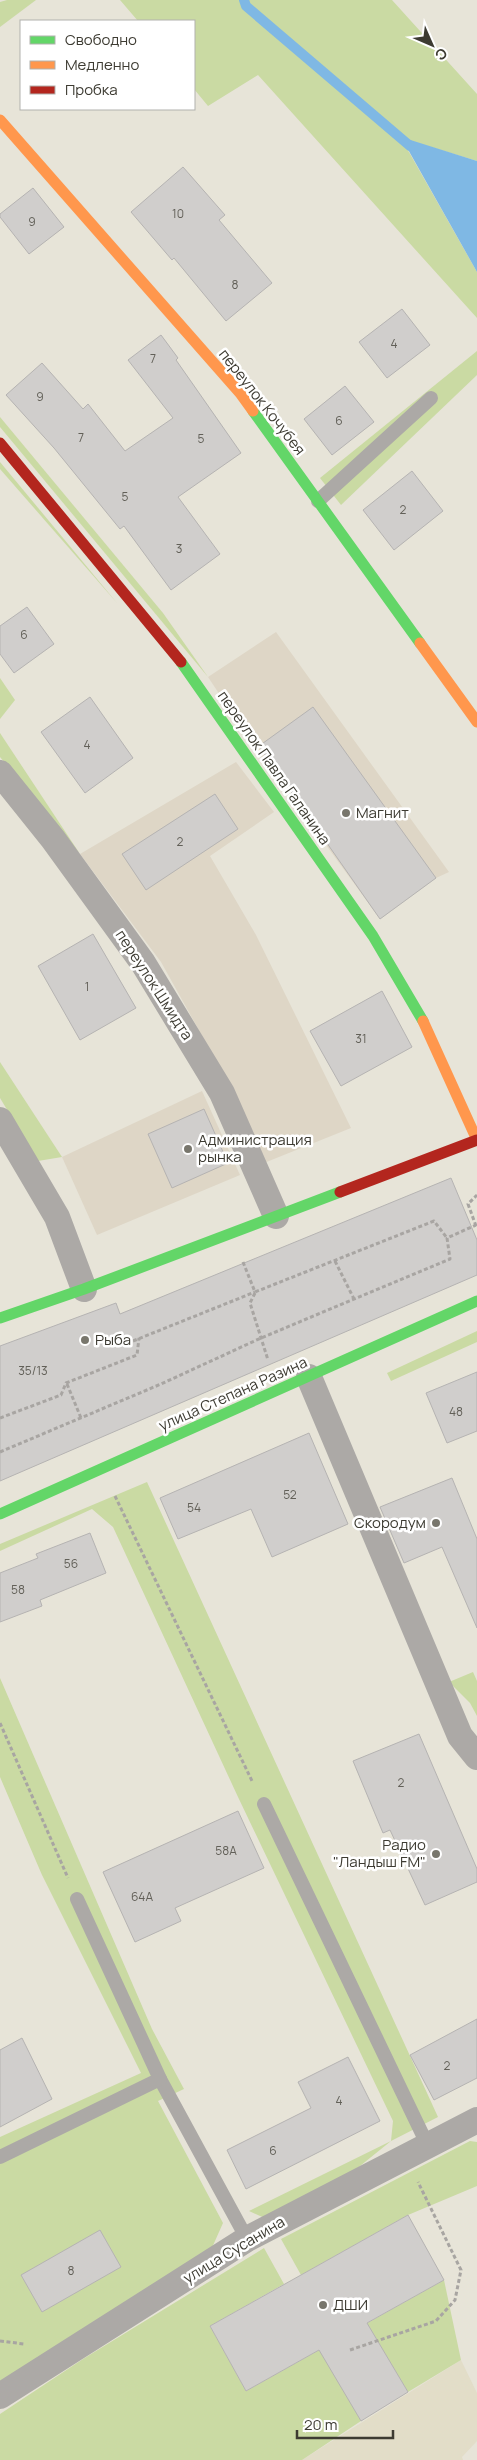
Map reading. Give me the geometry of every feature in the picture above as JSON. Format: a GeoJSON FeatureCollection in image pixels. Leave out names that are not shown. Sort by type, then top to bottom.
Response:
{"type":"FeatureCollection","features":[{"type":"Feature","properties":{"kind":"street","name":"переулок Кочубея"},"geometry":{"type":"LineString","coordinates":[[0,120],[240,393],[477,722]]}},
{"type":"Feature","properties":{"kind":"street","name":"переулок Павла Галанина"},"geometry":{"type":"LineString","coordinates":[[0,443],[179,659],[373,936],[420,1014],[477,1140]]}},
{"type":"Feature","properties":{"kind":"street","name":"переулок Шмидта"},"geometry":{"type":"LineString","coordinates":[[0,773],[53,839],[143,963],[222,1093],[276,1216]]}},
{"type":"Feature","properties":{"kind":"street"},"geometry":{"type":"LineString","coordinates":[[0,1120],[57,1217],[84,1289]]}},
{"type":"Feature","properties":{"kind":"street"},"geometry":{"type":"LineString","coordinates":[[0,1318],[84,1289],[477,1140]]}},
{"type":"Feature","properties":{"kind":"street","name":"улица Степана Разина"},"geometry":{"type":"LineString","coordinates":[[0,1514],[477,1301]]}},
{"type":"Feature","properties":{"kind":"street"},"geometry":{"type":"LineString","coordinates":[[309,1377],[460,1736],[477,1757]]}},
{"type":"Feature","properties":{"kind":"street","name":"улица Сусанина"},"geometry":{"type":"LineString","coordinates":[[0,2396],[247,2239],[477,2120]]}},
{"type":"Feature","properties":{"kind":"lane"},"geometry":{"type":"LineString","coordinates":[[318,501],[432,398]]}},
{"type":"Feature","properties":{"kind":"lane"},"geometry":{"type":"LineString","coordinates":[[264,1804],[417,2151]]}},
{"type":"Feature","properties":{"kind":"lane"},"geometry":{"type":"LineString","coordinates":[[77,1899],[160,2079],[247,2239]]}},
{"type":"Feature","properties":{"kind":"lane"},"geometry":{"type":"LineString","coordinates":[[0,2157],[160,2079]]}},
{"type":"Feature","properties":{"kind":"path"},"geometry":{"type":"LineString","coordinates":[[447,1238],[476,1226],[468,1204],[477,1195]]}},
{"type":"Feature","properties":{"kind":"path"},"geometry":{"type":"LineString","coordinates":[[0,1452],[82,1418],[261,1338],[450,1259],[447,1238],[434,1221],[133,1341]]}},
{"type":"Feature","properties":{"kind":"path"},"geometry":{"type":"LineString","coordinates":[[335,1261],[354,1300]]}},
{"type":"Feature","properties":{"kind":"path"},"geometry":{"type":"LineString","coordinates":[[243,1262],[255,1292],[250,1303],[270,1366]]}},
{"type":"Feature","properties":{"kind":"path"},"geometry":{"type":"LineString","coordinates":[[0,1418],[61,1395],[66,1383],[136,1355],[140,1338]]}},
{"type":"Feature","properties":{"kind":"path"},"geometry":{"type":"LineString","coordinates":[[66,1383],[82,1418]]}},
{"type":"Feature","properties":{"kind":"path"},"geometry":{"type":"LineString","coordinates":[[111,1488],[264,1804]]}},
{"type":"Feature","properties":{"kind":"path"},"geometry":{"type":"LineString","coordinates":[[0,1723],[77,1899]]}},
{"type":"Feature","properties":{"kind":"path"},"geometry":{"type":"LineString","coordinates":[[350,2350],[436,2321],[454,2300],[461,2270],[417,2151]]}},
{"type":"Feature","properties":{"kind":"shaded area"},"geometry":{"type":"Polygon","coordinates":[[[276,632],[449,872],[436,878],[380,919],[256,749],[208,677],[276,632]]]}},
{"type":"Feature","properties":{"kind":"shaded area"},"geometry":{"type":"Polygon","coordinates":[[[236,762],[274,812],[210,856],[256,935],[351,1128],[264,1163],[230,1086],[161,962],[80,854],[236,762]]]}},
{"type":"Feature","properties":{"kind":"shaded area"},"geometry":{"type":"Polygon","coordinates":[[[202,1091],[240,1175],[97,1235],[62,1157],[202,1091]]]}},
{"type":"Feature","properties":{"kind":"shaded area"},"geometry":{"type":"Polygon","coordinates":[[[461,2360],[477,2393],[477,2441],[462,2457],[463,2460],[302,2460],[461,2360]]]}},
{"type":"Feature","properties":{"kind":"green space"},"geometry":{"type":"Polygon","coordinates":[[[7,0],[36,0],[0,27],[0,2],[7,0]]]}},
{"type":"Feature","properties":{"kind":"green space"},"geometry":{"type":"Polygon","coordinates":[[[120,0],[392,0],[477,94],[477,161],[401,138],[477,272],[477,318],[258,75],[208,106],[195,90],[195,20],[137,20],[120,0]]]}},
{"type":"Feature","properties":{"kind":"green space"},"geometry":{"type":"Polygon","coordinates":[[[477,351],[477,375],[341,505],[320,478],[477,351]]]}},
{"type":"Feature","properties":{"kind":"green space"},"geometry":{"type":"Polygon","coordinates":[[[0,417],[163,613],[208,677],[0,427],[0,417]]]}},
{"type":"Feature","properties":{"kind":"green space"},"geometry":{"type":"Polygon","coordinates":[[[0,462],[117,603],[0,469],[0,462]]]}},
{"type":"Feature","properties":{"kind":"green space"},"geometry":{"type":"Polygon","coordinates":[[[0,678],[15,700],[0,719],[0,678]]]}},
{"type":"Feature","properties":{"kind":"green space"},"geometry":{"type":"Polygon","coordinates":[[[0,733],[80,854],[0,757],[0,733]]]}},
{"type":"Feature","properties":{"kind":"green space"},"geometry":{"type":"Polygon","coordinates":[[[0,1062],[62,1157],[38,1161],[0,1098],[0,1062]]]}},
{"type":"Feature","properties":{"kind":"green space"},"geometry":{"type":"Polygon","coordinates":[[[477,1331],[477,1342],[391,1381],[387,1373],[477,1331]]]}},
{"type":"Feature","properties":{"kind":"green space"},"geometry":{"type":"Polygon","coordinates":[[[147,1482],[438,2117],[391,2141],[393,2121],[238,1797],[113,1527],[92,1509],[0,1551],[0,1544],[147,1482]]]}},
{"type":"Feature","properties":{"kind":"green space"},"geometry":{"type":"Polygon","coordinates":[[[473,1672],[477,1681],[477,1716],[470,1703],[449,1682],[473,1672]]]}},
{"type":"Feature","properties":{"kind":"green space"},"geometry":{"type":"Polygon","coordinates":[[[0,1678],[152,2029],[184,2089],[158,2101],[223,2223],[211,2250],[0,2385],[0,2137],[141,2073],[42,1875],[0,1777],[0,1678]]]}},
{"type":"Feature","properties":{"kind":"green space"},"geometry":{"type":"Polygon","coordinates":[[[391,2141],[334,2187],[269,2220],[249,2211],[391,2141]]]}},
{"type":"Feature","properties":{"kind":"green space"},"geometry":{"type":"Polygon","coordinates":[[[470,2141],[477,2142],[477,2186],[408,2215],[301,2275],[281,2239],[470,2141]]]}},
{"type":"Feature","properties":{"kind":"green space"},"geometry":{"type":"Polygon","coordinates":[[[264,2248],[284,2284],[210,2326],[246,2391],[444,2280],[461,2360],[408,2392],[387,2358],[341,2386],[361,2421],[302,2460],[0,2460],[0,2414],[83,2359],[264,2248]]]}},
{"type":"Feature","properties":{"kind":"water"},"geometry":{"type":"Polygon","coordinates":[[[401,137],[477,161],[477,272],[401,137]]]}},
{"type":"Feature","properties":{"kind":"building"},"geometry":{"type":"Polygon","coordinates":[[[183,167],[225,215],[219,220],[272,283],[226,321],[174,258],[172,260],[131,212],[183,167]]]}},
{"type":"Feature","properties":{"kind":"building"},"geometry":{"type":"Polygon","coordinates":[[[33,188],[64,227],[29,254],[0,217],[0,214],[33,188]]]}},
{"type":"Feature","properties":{"kind":"building"},"geometry":{"type":"Polygon","coordinates":[[[402,309],[430,345],[387,378],[359,342],[402,309]]]}},
{"type":"Feature","properties":{"kind":"building"},"geometry":{"type":"Polygon","coordinates":[[[161,335],[178,358],[176,360],[241,453],[178,497],[220,554],[171,590],[124,526],[120,529],[54,448],[6,395],[42,363],[83,409],[88,404],[125,451],[173,418],[128,360],[161,335]]]}},
{"type":"Feature","properties":{"kind":"building"},"geometry":{"type":"Polygon","coordinates":[[[345,386],[374,422],[332,455],[304,419],[345,386]]]}},
{"type":"Feature","properties":{"kind":"building"},"geometry":{"type":"Polygon","coordinates":[[[412,471],[443,511],[394,550],[363,510],[412,471]]]}},
{"type":"Feature","properties":{"kind":"building"},"geometry":{"type":"Polygon","coordinates":[[[27,607],[54,644],[14,673],[0,654],[0,626],[27,607]]]}},
{"type":"Feature","properties":{"kind":"building"},"geometry":{"type":"Polygon","coordinates":[[[90,697],[133,758],[85,793],[41,732],[90,697]]]}},
{"type":"Feature","properties":{"kind":"building","name":"Магнит"},"geometry":{"type":"Polygon","coordinates":[[[313,707],[436,878],[380,919],[259,746],[313,707]]]}},
{"type":"Feature","properties":{"kind":"building"},"geometry":{"type":"Polygon","coordinates":[[[215,794],[238,829],[146,890],[122,854],[215,794]]]}},
{"type":"Feature","properties":{"kind":"building"},"geometry":{"type":"Polygon","coordinates":[[[93,934],[136,1008],[80,1040],[38,966],[93,934]]]}},
{"type":"Feature","properties":{"kind":"building"},"geometry":{"type":"Polygon","coordinates":[[[382,991],[412,1047],[341,1086],[310,1031],[382,991]]]}},
{"type":"Feature","properties":{"kind":"building","name":"Администрация рынка"},"geometry":{"type":"Polygon","coordinates":[[[204,1109],[228,1163],[172,1188],[148,1134],[204,1109]]]}},
{"type":"Feature","properties":{"kind":"building"},"geometry":{"type":"Polygon","coordinates":[[[451,1178],[477,1240],[477,1275],[0,1481],[0,1346],[116,1303],[120,1314],[451,1178]]]}},
{"type":"Feature","properties":{"kind":"building"},"geometry":{"type":"Polygon","coordinates":[[[477,1372],[477,1431],[447,1443],[426,1393],[477,1372]]]}},
{"type":"Feature","properties":{"kind":"building"},"geometry":{"type":"Polygon","coordinates":[[[309,1433],[348,1524],[272,1557],[251,1509],[178,1539],[160,1498],[309,1433]]]}},
{"type":"Feature","properties":{"kind":"building"},"geometry":{"type":"Polygon","coordinates":[[[452,1478],[477,1539],[477,1628],[442,1547],[404,1563],[380,1507],[452,1478]]]}},
{"type":"Feature","properties":{"kind":"building"},"geometry":{"type":"Polygon","coordinates":[[[90,1533],[106,1573],[40,1600],[42,1606],[0,1622],[0,1573],[38,1558],[36,1554],[90,1533]]]}},
{"type":"Feature","properties":{"kind":"building"},"geometry":{"type":"Polygon","coordinates":[[[419,1734],[477,1869],[477,1882],[425,1905],[390,1830],[383,1833],[353,1761],[419,1734]]]}},
{"type":"Feature","properties":{"kind":"building"},"geometry":{"type":"Polygon","coordinates":[[[238,1811],[264,1868],[175,1908],[181,1921],[135,1942],[103,1872],[238,1811]]]}},
{"type":"Feature","properties":{"kind":"building"},"geometry":{"type":"Polygon","coordinates":[[[477,2019],[477,2078],[434,2100],[410,2055],[477,2019]]]}},
{"type":"Feature","properties":{"kind":"building"},"geometry":{"type":"Polygon","coordinates":[[[22,2038],[52,2099],[0,2127],[0,2050],[22,2038]]]}},
{"type":"Feature","properties":{"kind":"building"},"geometry":{"type":"Polygon","coordinates":[[[348,2057],[380,2121],[246,2189],[227,2150],[311,2108],[298,2082],[348,2057]]]}},
{"type":"Feature","properties":{"kind":"building","name":"ДШИ"},"geometry":{"type":"Polygon","coordinates":[[[408,2215],[444,2280],[367,2323],[408,2392],[361,2421],[319,2350],[246,2391],[210,2326],[408,2215]]]}},
{"type":"Feature","properties":{"kind":"building"},"geometry":{"type":"Polygon","coordinates":[[[100,2230],[121,2267],[42,2312],[21,2275],[100,2230]]]}},
{"type":"Feature","properties":{"kind":"waterway"},"geometry":{"type":"LineString","coordinates":[[244,0],[246,6],[410,146]]}},
{"type":"Feature","properties":{"kind":"traffic: fast"},"geometry":{"type":"LineString","coordinates":[[253,411],[420,643]]}},
{"type":"Feature","properties":{"kind":"traffic: fast"},"geometry":{"type":"LineString","coordinates":[[181,662],[373,936],[423,1021]]}},
{"type":"Feature","properties":{"kind":"traffic: fast"},"geometry":{"type":"LineString","coordinates":[[0,1318],[84,1289],[340,1192]]}},
{"type":"Feature","properties":{"kind":"traffic: fast"},"geometry":{"type":"LineString","coordinates":[[0,1514],[477,1301]]}},
{"type":"Feature","properties":{"kind":"traffic: slow"},"geometry":{"type":"LineString","coordinates":[[0,120],[240,393],[253,411]]}},
{"type":"Feature","properties":{"kind":"traffic: slow"},"geometry":{"type":"LineString","coordinates":[[420,643],[477,722]]}},
{"type":"Feature","properties":{"kind":"traffic: slow"},"geometry":{"type":"LineString","coordinates":[[423,1021],[477,1140]]}},
{"type":"Feature","properties":{"kind":"traffic: jam"},"geometry":{"type":"LineString","coordinates":[[0,443],[181,662]]}},
{"type":"Feature","properties":{"kind":"traffic: jam"},"geometry":{"type":"LineString","coordinates":[[340,1192],[477,1140]]}},
{"type":"Feature","properties":{"kind":"place","name":"Магнит"},"geometry":{"type":"Point","coordinates":[346,813]}},
{"type":"Feature","properties":{"kind":"place","name":"Администрация рынка"},"geometry":{"type":"Point","coordinates":[188,1149]}},
{"type":"Feature","properties":{"kind":"place","name":"Рыба"},"geometry":{"type":"Point","coordinates":[85,1340]}},
{"type":"Feature","properties":{"kind":"place","name":"Скородум"},"geometry":{"type":"Point","coordinates":[436,1523]}},
{"type":"Feature","properties":{"kind":"place","name":"Радио \"Ландыш FM\""},"geometry":{"type":"Point","coordinates":[436,1854]}},
{"type":"Feature","properties":{"kind":"place","name":"ДШИ"},"geometry":{"type":"Point","coordinates":[323,2305]}}]}
